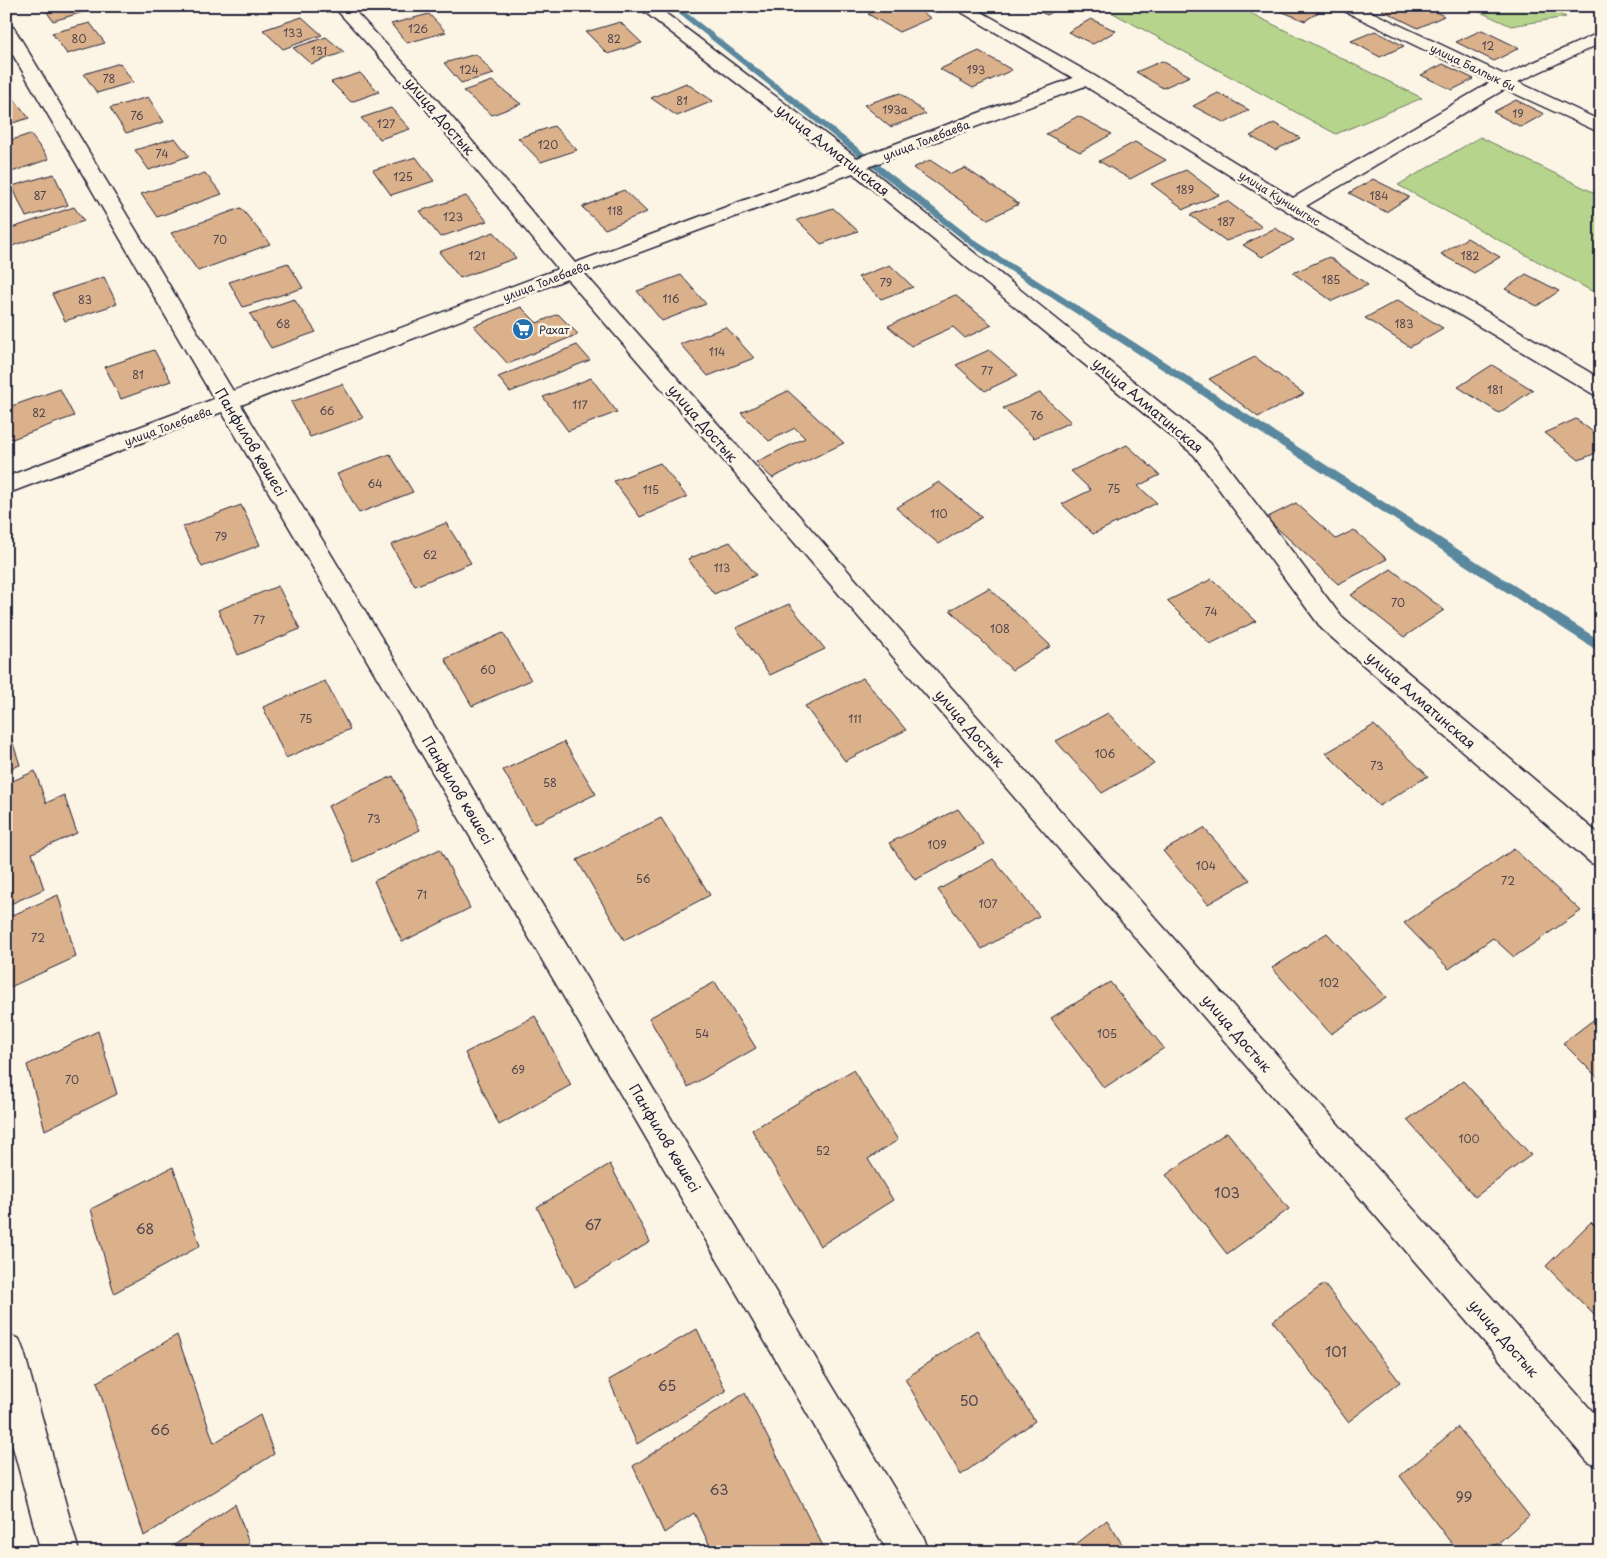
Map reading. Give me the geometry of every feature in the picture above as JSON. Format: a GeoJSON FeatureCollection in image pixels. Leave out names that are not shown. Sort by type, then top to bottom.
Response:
{"type":"FeatureCollection","features":[{"type":"Feature","properties":{"kind":"street","name":"улица Достык"},"geometry":{"type":"LineString","coordinates":[[341,6],[421,92],[571,272],[1601,1449]]}},
{"type":"Feature","properties":{"kind":"street","name":"улица Алматинская"},"geometry":{"type":"LineString","coordinates":[[645,6],[856,166],[1202,449],[1331,622],[1601,854]]}},
{"type":"Feature","properties":{"kind":"street","name":"улица Куншыгыс"},"geometry":{"type":"LineString","coordinates":[[959,6],[1087,79],[1293,206],[1601,389]]}},
{"type":"Feature","properties":{"kind":"street","name":"улица Балпык би"},"geometry":{"type":"LineString","coordinates":[[1346,6],[1601,128]]}},
{"type":"Feature","properties":{"kind":"street","name":"Панфилов көшесі"},"geometry":{"type":"LineString","coordinates":[[6,28],[910,1552]]}},
{"type":"Feature","properties":{"kind":"street"},"geometry":{"type":"LineString","coordinates":[[1293,206],[1504,82],[1601,37]]}},
{"type":"Feature","properties":{"kind":"street","name":"улица Толебаева"},"geometry":{"type":"LineString","coordinates":[[6,486],[1087,79]]}},
{"type":"Feature","properties":{"kind":"street"},"geometry":{"type":"LineString","coordinates":[[6,1352],[60,1552]]}},
{"type":"Feature","properties":{"kind":"green space"},"geometry":{"type":"Polygon","coordinates":[[[1100,6],[1236,6],[1422,98],[1336,134],[1100,6]]]}},
{"type":"Feature","properties":{"kind":"green space"},"geometry":{"type":"Polygon","coordinates":[[[1467,6],[1543,6],[1566,17],[1511,26],[1467,6]]]}},
{"type":"Feature","properties":{"kind":"green space"},"geometry":{"type":"Polygon","coordinates":[[[1480,137],[1601,196],[1601,296],[1398,185],[1480,137]]]}},
{"type":"Feature","properties":{"kind":"building"},"geometry":{"type":"Polygon","coordinates":[[[43,6],[87,6],[90,10],[53,21],[43,6]]]}},
{"type":"Feature","properties":{"kind":"building"},"geometry":{"type":"Polygon","coordinates":[[[886,6],[911,6],[931,18],[899,32],[868,14],[886,6]]]}},
{"type":"Feature","properties":{"kind":"building"},"geometry":{"type":"Polygon","coordinates":[[[1028,6],[1063,6],[1047,15],[1028,6]]]}},
{"type":"Feature","properties":{"kind":"building"},"geometry":{"type":"Polygon","coordinates":[[[1283,6],[1318,6],[1323,9],[1305,21],[1278,10],[1283,6]]]}},
{"type":"Feature","properties":{"kind":"building"},"geometry":{"type":"Polygon","coordinates":[[[1391,6],[1424,6],[1444,16],[1418,28],[1382,10],[1391,6]]]}},
{"type":"Feature","properties":{"kind":"building"},"geometry":{"type":"Polygon","coordinates":[[[429,14],[446,32],[407,43],[391,24],[429,14]]]}},
{"type":"Feature","properties":{"kind":"building"},"geometry":{"type":"Polygon","coordinates":[[[302,17],[322,35],[283,49],[263,30],[302,17]]]}},
{"type":"Feature","properties":{"kind":"building"},"geometry":{"type":"Polygon","coordinates":[[[1091,19],[1116,31],[1093,44],[1068,32],[1091,19]]]}},
{"type":"Feature","properties":{"kind":"building"},"geometry":{"type":"Polygon","coordinates":[[[620,22],[642,43],[608,54],[586,32],[620,22]]]}},
{"type":"Feature","properties":{"kind":"building"},"geometry":{"type":"Polygon","coordinates":[[[90,23],[105,43],[67,54],[52,33],[90,23]]]}},
{"type":"Feature","properties":{"kind":"building"},"geometry":{"type":"Polygon","coordinates":[[[1482,30],[1519,48],[1494,61],[1456,42],[1482,30]]]}},
{"type":"Feature","properties":{"kind":"building"},"geometry":{"type":"Polygon","coordinates":[[[1375,31],[1404,46],[1380,57],[1351,41],[1375,31]]]}},
{"type":"Feature","properties":{"kind":"building"},"geometry":{"type":"Polygon","coordinates":[[[326,37],[344,52],[311,64],[293,48],[326,37]]]}},
{"type":"Feature","properties":{"kind":"building"},"geometry":{"type":"Polygon","coordinates":[[[979,51],[1012,70],[973,88],[940,69],[979,51]]]}},
{"type":"Feature","properties":{"kind":"building"},"geometry":{"type":"Polygon","coordinates":[[[476,54],[494,74],[461,83],[444,63],[476,54]]]}},
{"type":"Feature","properties":{"kind":"building"},"geometry":{"type":"Polygon","coordinates":[[[1162,61],[1190,76],[1163,88],[1136,72],[1162,61]]]}},
{"type":"Feature","properties":{"kind":"building"},"geometry":{"type":"Polygon","coordinates":[[[120,63],[133,82],[97,93],[84,74],[120,63]]]}},
{"type":"Feature","properties":{"kind":"building"},"geometry":{"type":"Polygon","coordinates":[[[1443,64],[1474,79],[1452,90],[1421,75],[1443,64]]]}},
{"type":"Feature","properties":{"kind":"building"},"geometry":{"type":"Polygon","coordinates":[[[360,73],[379,92],[351,102],[331,82],[360,73]]]}},
{"type":"Feature","properties":{"kind":"building"},"geometry":{"type":"Polygon","coordinates":[[[492,81],[521,104],[492,115],[463,91],[492,81]]]}},
{"type":"Feature","properties":{"kind":"building"},"geometry":{"type":"Polygon","coordinates":[[[686,83],[713,101],[677,116],[651,98],[686,83]]]}},
{"type":"Feature","properties":{"kind":"building"},"geometry":{"type":"Polygon","coordinates":[[[900,93],[926,114],[890,127],[864,105],[900,93]]]}},
{"type":"Feature","properties":{"kind":"building"},"geometry":{"type":"Polygon","coordinates":[[[1218,93],[1249,110],[1225,123],[1193,106],[1218,93]]]}},
{"type":"Feature","properties":{"kind":"building"},"geometry":{"type":"Polygon","coordinates":[[[11,95],[29,118],[6,125],[6,97],[11,95]]]}},
{"type":"Feature","properties":{"kind":"building"},"geometry":{"type":"Polygon","coordinates":[[[148,97],[164,122],[126,133],[110,108],[148,97]]]}},
{"type":"Feature","properties":{"kind":"building"},"geometry":{"type":"Polygon","coordinates":[[[1516,100],[1544,114],[1521,127],[1493,112],[1516,100]]]}},
{"type":"Feature","properties":{"kind":"building"},"geometry":{"type":"Polygon","coordinates":[[[391,108],[410,129],[380,139],[361,118],[391,108]]]}},
{"type":"Feature","properties":{"kind":"building"},"geometry":{"type":"Polygon","coordinates":[[[1078,116],[1112,134],[1080,152],[1046,134],[1078,116]]]}},
{"type":"Feature","properties":{"kind":"building"},"geometry":{"type":"Polygon","coordinates":[[[1274,123],[1300,138],[1275,150],[1250,136],[1274,123]]]}},
{"type":"Feature","properties":{"kind":"building"},"geometry":{"type":"Polygon","coordinates":[[[554,126],[577,150],[541,162],[518,138],[554,126]]]}},
{"type":"Feature","properties":{"kind":"building"},"geometry":{"type":"Polygon","coordinates":[[[30,134],[49,159],[6,174],[6,142],[30,134]]]}},
{"type":"Feature","properties":{"kind":"building"},"geometry":{"type":"Polygon","coordinates":[[[175,138],[189,156],[149,170],[135,150],[175,138]]]}},
{"type":"Feature","properties":{"kind":"building"},"geometry":{"type":"Polygon","coordinates":[[[1135,142],[1166,160],[1130,179],[1099,161],[1135,142]]]}},
{"type":"Feature","properties":{"kind":"building"},"geometry":{"type":"Polygon","coordinates":[[[416,157],[434,181],[391,195],[373,170],[416,157]]]}},
{"type":"Feature","properties":{"kind":"building"},"geometry":{"type":"Polygon","coordinates":[[[930,160],[951,174],[965,168],[1019,204],[988,219],[913,168],[930,160]]]}},
{"type":"Feature","properties":{"kind":"building"},"geometry":{"type":"Polygon","coordinates":[[[1186,170],[1219,195],[1184,209],[1151,184],[1186,170]]]}},
{"type":"Feature","properties":{"kind":"building"},"geometry":{"type":"Polygon","coordinates":[[[205,173],[222,194],[157,217],[141,194],[205,173]]]}},
{"type":"Feature","properties":{"kind":"building"},"geometry":{"type":"Polygon","coordinates":[[[54,174],[68,205],[26,217],[12,186],[54,174]]]}},
{"type":"Feature","properties":{"kind":"building"},"geometry":{"type":"Polygon","coordinates":[[[1373,179],[1409,197],[1386,212],[1349,193],[1373,179]]]}},
{"type":"Feature","properties":{"kind":"building"},"geometry":{"type":"Polygon","coordinates":[[[624,190],[647,212],[605,229],[582,207],[624,190]]]}},
{"type":"Feature","properties":{"kind":"building"},"geometry":{"type":"Polygon","coordinates":[[[466,196],[487,221],[440,237],[420,211],[466,196]]]}},
{"type":"Feature","properties":{"kind":"building"},"geometry":{"type":"Polygon","coordinates":[[[1227,201],[1262,227],[1226,241],[1190,215],[1227,201]]]}},
{"type":"Feature","properties":{"kind":"building"},"geometry":{"type":"Polygon","coordinates":[[[74,207],[84,221],[12,246],[6,236],[6,230],[74,207]]]}},
{"type":"Feature","properties":{"kind":"building"},"geometry":{"type":"Polygon","coordinates":[[[241,208],[270,244],[198,271],[171,233],[241,208]]]}},
{"type":"Feature","properties":{"kind":"building"},"geometry":{"type":"Polygon","coordinates":[[[833,208],[858,231],[821,244],[797,220],[833,208]]]}},
{"type":"Feature","properties":{"kind":"building"},"geometry":{"type":"Polygon","coordinates":[[[1275,228],[1294,240],[1262,257],[1243,245],[1275,228]]]}},
{"type":"Feature","properties":{"kind":"building"},"geometry":{"type":"Polygon","coordinates":[[[494,232],[516,258],[460,278],[439,252],[494,232]]]}},
{"type":"Feature","properties":{"kind":"building"},"geometry":{"type":"Polygon","coordinates":[[[1467,238],[1500,257],[1474,273],[1441,254],[1467,238]]]}},
{"type":"Feature","properties":{"kind":"building"},"geometry":{"type":"Polygon","coordinates":[[[1329,257],[1368,285],[1332,301],[1293,273],[1329,257]]]}},
{"type":"Feature","properties":{"kind":"building"},"geometry":{"type":"Polygon","coordinates":[[[288,263],[303,288],[243,307],[229,282],[288,263]]]}},
{"type":"Feature","properties":{"kind":"building"},"geometry":{"type":"Polygon","coordinates":[[[890,265],[913,287],[881,299],[858,277],[890,265]]]}},
{"type":"Feature","properties":{"kind":"building"},"geometry":{"type":"Polygon","coordinates":[[[1526,274],[1559,291],[1537,306],[1505,289],[1526,274]]]}},
{"type":"Feature","properties":{"kind":"building"},"geometry":{"type":"Polygon","coordinates":[[[681,275],[706,304],[662,321],[637,291],[681,275]]]}},
{"type":"Feature","properties":{"kind":"building"},"geometry":{"type":"Polygon","coordinates":[[[104,277],[117,304],[65,321],[52,294],[104,277]]]}},
{"type":"Feature","properties":{"kind":"building"},"geometry":{"type":"Polygon","coordinates":[[[955,295],[992,325],[965,338],[953,327],[911,346],[888,326],[955,295]]]}},
{"type":"Feature","properties":{"kind":"building"},"geometry":{"type":"Polygon","coordinates":[[[294,299],[316,332],[271,348],[250,314],[294,299]]]}},
{"type":"Feature","properties":{"kind":"building"},"geometry":{"type":"Polygon","coordinates":[[[1398,300],[1443,328],[1410,347],[1365,318],[1398,300]]]}},
{"type":"Feature","properties":{"kind":"building"},"geometry":{"type":"Polygon","coordinates":[[[521,307],[537,323],[558,314],[578,334],[508,364],[474,326],[521,307]]]}},
{"type":"Feature","properties":{"kind":"building"},"geometry":{"type":"Polygon","coordinates":[[[726,327],[754,358],[708,376],[680,344],[726,327]]]}},
{"type":"Feature","properties":{"kind":"building"},"geometry":{"type":"Polygon","coordinates":[[[577,345],[590,360],[510,392],[498,377],[577,345]]]}},
{"type":"Feature","properties":{"kind":"building"},"geometry":{"type":"Polygon","coordinates":[[[154,350],[171,381],[121,399],[105,367],[154,350]]]}},
{"type":"Feature","properties":{"kind":"building"},"geometry":{"type":"Polygon","coordinates":[[[989,350],[1018,375],[985,391],[956,365],[989,350]]]}},
{"type":"Feature","properties":{"kind":"building"},"geometry":{"type":"Polygon","coordinates":[[[1255,357],[1304,394],[1258,417],[1209,379],[1255,357]]]}},
{"type":"Feature","properties":{"kind":"building"},"geometry":{"type":"Polygon","coordinates":[[[1492,365],[1533,390],[1499,413],[1458,387],[1492,365]]]}},
{"type":"Feature","properties":{"kind":"building"},"geometry":{"type":"Polygon","coordinates":[[[591,378],[617,412],[568,431],[543,397],[591,378]]]}},
{"type":"Feature","properties":{"kind":"building"},"geometry":{"type":"Polygon","coordinates":[[[342,384],[363,418],[310,437],[291,402],[342,384]]]}},
{"type":"Feature","properties":{"kind":"building"},"geometry":{"type":"Polygon","coordinates":[[[60,389],[74,416],[7,441],[6,408],[60,389]]]}},
{"type":"Feature","properties":{"kind":"building"},"geometry":{"type":"Polygon","coordinates":[[[788,391],[844,443],[772,478],[756,462],[805,438],[795,428],[769,441],[741,413],[788,391]]]}},
{"type":"Feature","properties":{"kind":"building"},"geometry":{"type":"Polygon","coordinates":[[[1040,393],[1071,422],[1034,438],[1003,408],[1040,393]]]}},
{"type":"Feature","properties":{"kind":"building"},"geometry":{"type":"Polygon","coordinates":[[[1576,419],[1601,438],[1601,451],[1579,460],[1545,433],[1576,419]]]}},
{"type":"Feature","properties":{"kind":"building"},"geometry":{"type":"Polygon","coordinates":[[[1127,445],[1160,475],[1138,486],[1157,503],[1093,534],[1062,504],[1091,490],[1071,471],[1127,445]]]}},
{"type":"Feature","properties":{"kind":"building"},"geometry":{"type":"Polygon","coordinates":[[[390,454],[413,492],[359,513],[337,474],[390,454]]]}},
{"type":"Feature","properties":{"kind":"building"},"geometry":{"type":"Polygon","coordinates":[[[660,463],[687,497],[640,517],[614,481],[660,463]]]}},
{"type":"Feature","properties":{"kind":"building"},"geometry":{"type":"Polygon","coordinates":[[[939,482],[982,517],[939,544],[896,508],[939,482]]]}},
{"type":"Feature","properties":{"kind":"building"},"geometry":{"type":"Polygon","coordinates":[[[1296,503],[1336,539],[1354,530],[1387,559],[1338,584],[1266,518],[1296,503]]]}},
{"type":"Feature","properties":{"kind":"building"},"geometry":{"type":"Polygon","coordinates":[[[241,505],[260,545],[202,567],[183,527],[241,505]]]}},
{"type":"Feature","properties":{"kind":"building"},"geometry":{"type":"Polygon","coordinates":[[[446,523],[471,563],[415,586],[391,545],[446,523]]]}},
{"type":"Feature","properties":{"kind":"building"},"geometry":{"type":"Polygon","coordinates":[[[730,542],[756,575],[714,594],[688,559],[730,542]]]}},
{"type":"Feature","properties":{"kind":"building"},"geometry":{"type":"Polygon","coordinates":[[[1391,569],[1444,610],[1404,637],[1351,595],[1391,569]]]}},
{"type":"Feature","properties":{"kind":"building"},"geometry":{"type":"Polygon","coordinates":[[[1212,579],[1256,621],[1210,644],[1167,601],[1212,579]]]}},
{"type":"Feature","properties":{"kind":"building"},"geometry":{"type":"Polygon","coordinates":[[[278,586],[300,629],[238,655],[218,610],[278,586]]]}},
{"type":"Feature","properties":{"kind":"building"},"geometry":{"type":"Polygon","coordinates":[[[989,588],[1051,646],[1012,670],[950,610],[989,588]]]}},
{"type":"Feature","properties":{"kind":"building"},"geometry":{"type":"Polygon","coordinates":[[[789,604],[825,649],[770,675],[736,628],[789,604]]]}},
{"type":"Feature","properties":{"kind":"building"},"geometry":{"type":"Polygon","coordinates":[[[503,633],[531,680],[472,706],[445,659],[503,633]]]}},
{"type":"Feature","properties":{"kind":"building"},"geometry":{"type":"Polygon","coordinates":[[[863,678],[906,730],[845,761],[805,706],[863,678]]]}},
{"type":"Feature","properties":{"kind":"building"},"geometry":{"type":"Polygon","coordinates":[[[325,681],[350,729],[286,758],[263,707],[325,681]]]}},
{"type":"Feature","properties":{"kind":"building"},"geometry":{"type":"Polygon","coordinates":[[[1108,713],[1154,764],[1102,793],[1056,741],[1108,713]]]}},
{"type":"Feature","properties":{"kind":"building"},"geometry":{"type":"Polygon","coordinates":[[[6,722],[20,765],[6,770],[6,722]]]}},
{"type":"Feature","properties":{"kind":"building"},"geometry":{"type":"Polygon","coordinates":[[[1374,725],[1428,776],[1379,806],[1326,753],[1374,725]]]}},
{"type":"Feature","properties":{"kind":"building"},"geometry":{"type":"Polygon","coordinates":[[[564,742],[596,794],[534,824],[503,770],[564,742]]]}},
{"type":"Feature","properties":{"kind":"building"},"geometry":{"type":"Polygon","coordinates":[[[35,771],[46,803],[64,795],[77,833],[32,853],[44,889],[6,906],[6,784],[35,771]]]}},
{"type":"Feature","properties":{"kind":"building"},"geometry":{"type":"Polygon","coordinates":[[[393,776],[420,830],[354,862],[328,806],[393,776]]]}},
{"type":"Feature","properties":{"kind":"building"},"geometry":{"type":"Polygon","coordinates":[[[958,809],[984,844],[915,880],[889,843],[958,809]]]}},
{"type":"Feature","properties":{"kind":"building"},"geometry":{"type":"Polygon","coordinates":[[[661,818],[710,895],[624,940],[577,860],[661,818]]]}},
{"type":"Feature","properties":{"kind":"building"},"geometry":{"type":"Polygon","coordinates":[[[1204,828],[1250,880],[1208,904],[1163,851],[1204,828]]]}},
{"type":"Feature","properties":{"kind":"building"},"geometry":{"type":"Polygon","coordinates":[[[440,849],[470,908],[402,942],[374,881],[440,849]]]}},
{"type":"Feature","properties":{"kind":"building"},"geometry":{"type":"Polygon","coordinates":[[[1514,849],[1581,911],[1514,957],[1493,938],[1449,969],[1404,923],[1514,849]]]}},
{"type":"Feature","properties":{"kind":"building"},"geometry":{"type":"Polygon","coordinates":[[[993,859],[1039,916],[982,949],[938,890],[993,859]]]}},
{"type":"Feature","properties":{"kind":"building"},"geometry":{"type":"Polygon","coordinates":[[[58,895],[76,957],[6,989],[6,918],[58,895]]]}},
{"type":"Feature","properties":{"kind":"building"},"geometry":{"type":"Polygon","coordinates":[[[1327,933],[1386,997],[1331,1034],[1272,968],[1327,933]]]}},
{"type":"Feature","properties":{"kind":"building"},"geometry":{"type":"Polygon","coordinates":[[[715,982],[756,1048],[688,1087],[649,1018],[715,982]]]}},
{"type":"Feature","properties":{"kind":"building"},"geometry":{"type":"Polygon","coordinates":[[[1110,982],[1164,1048],[1104,1088],[1051,1018],[1110,982]]]}},
{"type":"Feature","properties":{"kind":"building"},"geometry":{"type":"Polygon","coordinates":[[[1601,1014],[1601,1081],[1563,1043],[1601,1014]]]}},
{"type":"Feature","properties":{"kind":"building"},"geometry":{"type":"Polygon","coordinates":[[[535,1016],[571,1085],[499,1125],[465,1053],[535,1016]]]}},
{"type":"Feature","properties":{"kind":"building"},"geometry":{"type":"Polygon","coordinates":[[[98,1031],[117,1094],[45,1130],[27,1065],[98,1031]]]}},
{"type":"Feature","properties":{"kind":"building"},"geometry":{"type":"Polygon","coordinates":[[[853,1070],[898,1140],[868,1159],[893,1200],[820,1246],[752,1130],[853,1070]]]}},
{"type":"Feature","properties":{"kind":"building"},"geometry":{"type":"Polygon","coordinates":[[[1463,1081],[1531,1155],[1475,1197],[1407,1120],[1463,1081]]]}},
{"type":"Feature","properties":{"kind":"building"},"geometry":{"type":"Polygon","coordinates":[[[1227,1132],[1289,1209],[1227,1254],[1166,1175],[1227,1132]]]}},
{"type":"Feature","properties":{"kind":"building"},"geometry":{"type":"Polygon","coordinates":[[[610,1164],[650,1242],[575,1287],[537,1207],[610,1164]]]}},
{"type":"Feature","properties":{"kind":"building"},"geometry":{"type":"Polygon","coordinates":[[[173,1167],[200,1246],[114,1293],[91,1209],[173,1167]]]}},
{"type":"Feature","properties":{"kind":"building"},"geometry":{"type":"Polygon","coordinates":[[[1591,1222],[1601,1232],[1601,1322],[1546,1266],[1591,1222]]]}},
{"type":"Feature","properties":{"kind":"building"},"geometry":{"type":"Polygon","coordinates":[[[1324,1284],[1400,1382],[1348,1422],[1273,1321],[1324,1284]]]}},
{"type":"Feature","properties":{"kind":"building"},"geometry":{"type":"Polygon","coordinates":[[[697,1329],[726,1391],[637,1444],[609,1380],[697,1329]]]}},
{"type":"Feature","properties":{"kind":"building"},"geometry":{"type":"Polygon","coordinates":[[[977,1330],[1035,1421],[961,1475],[905,1379],[977,1330]]]}},
{"type":"Feature","properties":{"kind":"building"},"geometry":{"type":"Polygon","coordinates":[[[177,1335],[214,1443],[260,1415],[274,1454],[144,1536],[97,1382],[177,1335]]]}},
{"type":"Feature","properties":{"kind":"building"},"geometry":{"type":"Polygon","coordinates":[[[745,1393],[826,1552],[713,1552],[694,1513],[664,1533],[633,1466],[745,1393]]]}},
{"type":"Feature","properties":{"kind":"building"},"geometry":{"type":"Polygon","coordinates":[[[1458,1427],[1529,1516],[1488,1552],[1458,1552],[1400,1476],[1458,1427]]]}},
{"type":"Feature","properties":{"kind":"building"},"geometry":{"type":"Polygon","coordinates":[[[235,1504],[252,1552],[164,1552],[235,1504]]]}},
{"type":"Feature","properties":{"kind":"building"},"geometry":{"type":"Polygon","coordinates":[[[1107,1520],[1127,1552],[1066,1552],[1107,1520]]]}},
{"type":"Feature","properties":{"kind":"waterway"},"geometry":{"type":"LineString","coordinates":[[673,6],[973,243],[1601,648]]}},
{"type":"Feature","properties":{"kind":"place","name":"Рахат"},"geometry":{"type":"Point","coordinates":[523,329]}}]}
